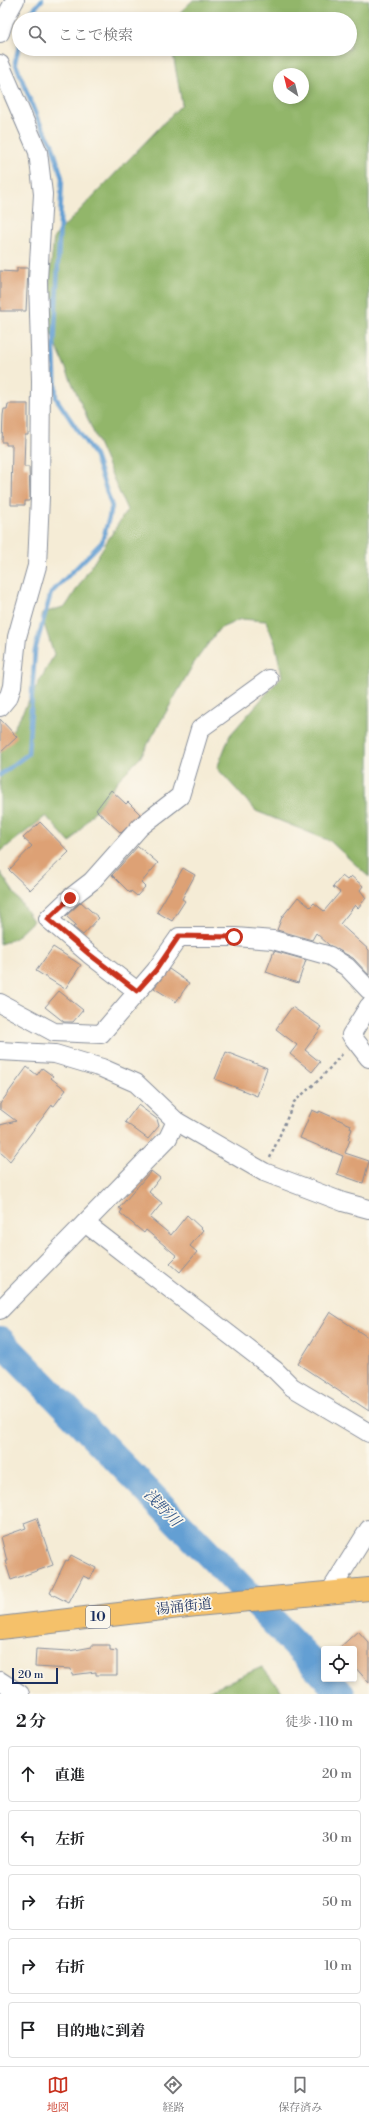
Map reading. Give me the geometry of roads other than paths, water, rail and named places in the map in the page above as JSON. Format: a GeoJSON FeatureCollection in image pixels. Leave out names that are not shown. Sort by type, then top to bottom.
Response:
{"type":"FeatureCollection","features":[{"type":"Feature","properties":{"kind":"main road","name":"湯涌街道"},"geometry":{"type":"LineString","coordinates":[[0,1628],[196,1605],[369,1589]]}},
{"type":"Feature","properties":{"kind":"street"},"geometry":{"type":"LineString","coordinates":[[0,33],[4,20],[15,0]]}},
{"type":"Feature","properties":{"kind":"street"},"geometry":{"type":"LineString","coordinates":[[0,64],[38,152],[43,194],[38,280],[41,389],[40,497],[37,566],[17,637],[9,696],[0,707]]}},
{"type":"Feature","properties":{"kind":"street"},"geometry":{"type":"LineString","coordinates":[[137,991],[89,954],[48,919],[70,898],[92,881],[140,827],[180,796],[200,729],[269,679]]}},
{"type":"Feature","properties":{"kind":"street"},"geometry":{"type":"LineString","coordinates":[[0,1003],[54,1032],[101,1034],[156,970],[179,936],[234,937],[273,940],[330,956],[347,967],[369,990]]}},
{"type":"Feature","properties":{"kind":"street"},"geometry":{"type":"LineString","coordinates":[[369,1006],[351,1035],[369,1058]]}},
{"type":"Feature","properties":{"kind":"street"},"geometry":{"type":"LineString","coordinates":[[0,1051],[55,1054],[84,1061],[102,1068],[136,1083],[176,1121],[264,1172],[343,1202],[369,1209]]}},
{"type":"Feature","properties":{"kind":"street"},"geometry":{"type":"LineString","coordinates":[[0,1310],[168,1138],[176,1121]]}},
{"type":"Feature","properties":{"kind":"street"},"geometry":{"type":"LineString","coordinates":[[85,1223],[275,1370],[292,1387],[369,1433]]}},
{"type":"Feature","properties":{"kind":"street"},"geometry":{"type":"LineString","coordinates":[[329,1593],[369,1529]]}},
{"type":"Feature","properties":{"kind":"street"},"geometry":{"type":"LineString","coordinates":[[0,1681],[20,1694]]}},
{"type":"Feature","properties":{"kind":"waterway"},"geometry":{"type":"LineString","coordinates":[[31,12],[42,0]]}},
{"type":"Feature","properties":{"kind":"waterway"},"geometry":{"type":"LineString","coordinates":[[0,775],[28,754],[35,650],[51,593],[102,542],[112,507],[95,456],[56,398],[54,350],[62,178],[52,144],[38,120],[15,62],[16,56]]}},
{"type":"Feature","properties":{"kind":"waterway","name":"浅野川"},"geometry":{"type":"LineString","coordinates":[[0,1340],[231,1577],[321,1672]]}},
{"type":"Feature","properties":{"kind":"waterway","name":"浅野川"},"geometry":{"type":"LineString","coordinates":[[330,1682],[341,1694]]}}]}
